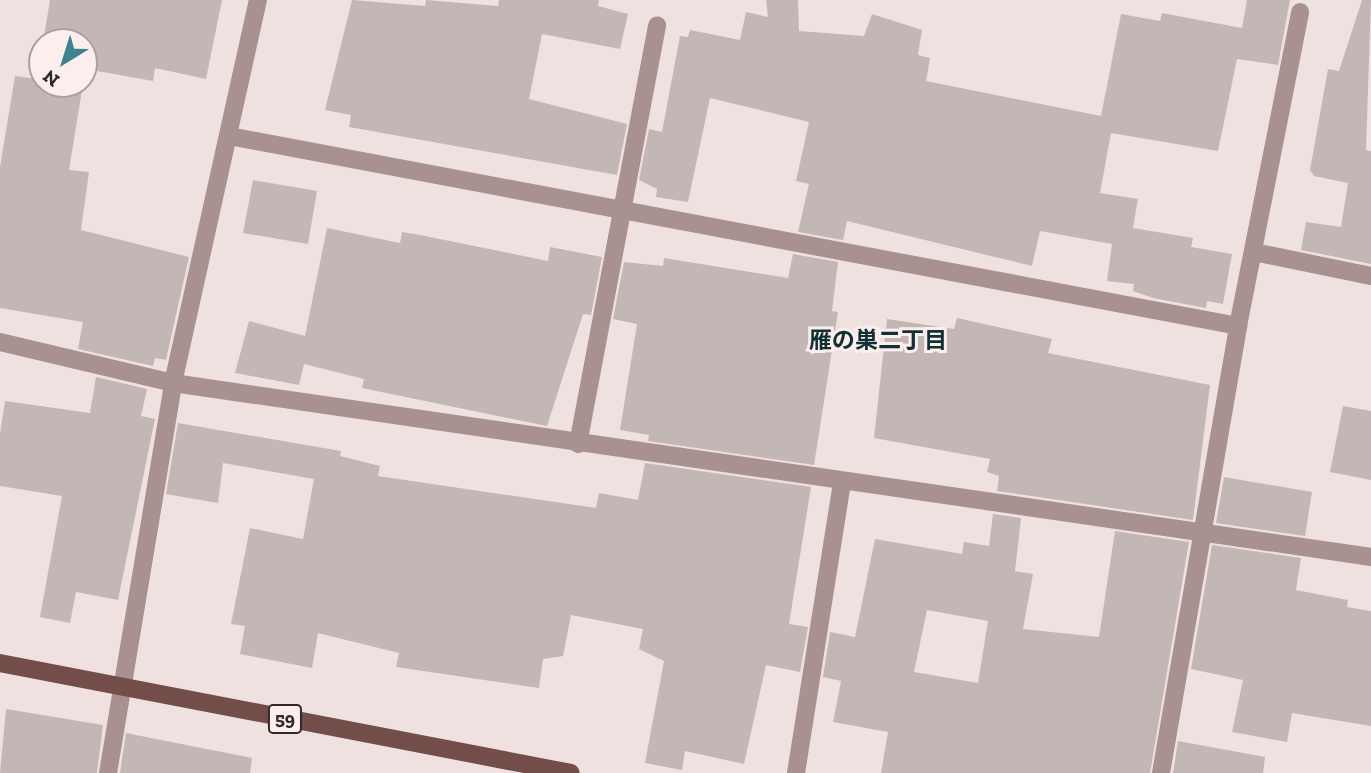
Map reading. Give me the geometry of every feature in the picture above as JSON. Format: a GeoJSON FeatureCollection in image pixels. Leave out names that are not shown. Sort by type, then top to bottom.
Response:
{"type":"FeatureCollection","features":[{"type":"Feature","properties":{"kind":"main road","name":"59"},"geometry":{"type":"LineString","coordinates":[[0,663],[570,773]]}},
{"type":"Feature","properties":{"kind":"street"},"geometry":{"type":"LineString","coordinates":[[108,773],[173,383],[258,0]]}},
{"type":"Feature","properties":{"kind":"street"},"geometry":{"type":"LineString","coordinates":[[1161,773],[1238,326],[1300,12]]}},
{"type":"Feature","properties":{"kind":"street"},"geometry":{"type":"LineString","coordinates":[[578,444],[657,25]]}},
{"type":"Feature","properties":{"kind":"street"},"geometry":{"type":"LineString","coordinates":[[229,136],[1238,326]]}},
{"type":"Feature","properties":{"kind":"street"},"geometry":{"type":"LineString","coordinates":[[1254,252],[1371,276]]}},
{"type":"Feature","properties":{"kind":"street"},"geometry":{"type":"LineString","coordinates":[[0,342],[173,383],[842,483],[1202,531],[1371,557]]}},
{"type":"Feature","properties":{"kind":"street"},"geometry":{"type":"LineString","coordinates":[[796,773],[842,483]]}},
{"type":"Feature","properties":{"kind":"building"},"geometry":{"type":"Polygon","coordinates":[[[50,0],[222,0],[206,79],[155,68],[153,81],[98,71],[98,28],[45,28],[50,0]]]}},
{"type":"Feature","properties":{"kind":"building"},"geometry":{"type":"Polygon","coordinates":[[[352,0],[425,6],[426,0],[498,6],[499,0],[599,0],[598,6],[628,14],[620,49],[542,34],[529,99],[627,124],[617,175],[349,127],[351,115],[325,110],[352,0]]]}},
{"type":"Feature","properties":{"kind":"building"},"geometry":{"type":"Polygon","coordinates":[[[766,0],[798,0],[799,31],[864,36],[872,14],[922,30],[918,55],[930,58],[926,81],[1101,116],[1121,14],[1160,21],[1162,13],[1242,28],[1247,0],[1290,0],[1278,65],[1237,59],[1218,151],[1111,133],[1100,193],[1138,199],[1133,228],[1193,238],[1191,247],[1232,254],[1223,304],[1207,301],[1206,308],[1153,298],[1133,291],[1134,284],[1107,281],[1112,244],[1040,231],[1032,266],[847,221],[843,240],[798,232],[809,184],[796,181],[809,122],[710,98],[688,202],[656,197],[657,189],[639,180],[649,129],[662,132],[680,36],[688,37],[690,30],[740,40],[746,12],[768,17],[766,0]]]}},
{"type":"Feature","properties":{"kind":"building"},"geometry":{"type":"Polygon","coordinates":[[[1362,0],[1371,0],[1366,150],[1371,151],[1371,264],[1301,250],[1306,222],[1341,227],[1348,183],[1314,176],[1310,170],[1328,69],[1339,71],[1362,0]]]}},
{"type":"Feature","properties":{"kind":"building"},"geometry":{"type":"Polygon","coordinates":[[[15,76],[28,78],[28,98],[81,98],[69,170],[89,172],[81,230],[189,257],[166,360],[155,358],[153,366],[78,349],[83,322],[0,308],[0,167],[15,76]]]}},
{"type":"Feature","properties":{"kind":"building"},"geometry":{"type":"Polygon","coordinates":[[[253,180],[317,191],[308,244],[243,233],[253,180]]]}},
{"type":"Feature","properties":{"kind":"building"},"geometry":{"type":"Polygon","coordinates":[[[327,228],[400,243],[402,232],[548,261],[550,247],[602,257],[591,315],[583,314],[547,426],[362,388],[364,379],[304,364],[299,385],[235,373],[249,321],[305,336],[327,228]]]}},
{"type":"Feature","properties":{"kind":"building"},"geometry":{"type":"Polygon","coordinates":[[[793,254],[838,262],[832,311],[838,312],[814,465],[648,441],[649,435],[620,430],[637,324],[613,319],[624,262],[663,266],[664,258],[788,278],[793,254]]]}},
{"type":"Feature","properties":{"kind":"building"},"geometry":{"type":"Polygon","coordinates":[[[957,318],[1052,339],[1048,353],[1210,385],[1193,520],[997,491],[999,476],[987,472],[990,459],[874,438],[887,319],[954,329],[957,318]]]}},
{"type":"Feature","properties":{"kind":"building"},"geometry":{"type":"Polygon","coordinates":[[[96,377],[147,389],[141,416],[155,419],[118,600],[76,592],[70,623],[40,617],[62,496],[0,486],[0,434],[5,401],[90,413],[96,377]]]}},
{"type":"Feature","properties":{"kind":"building"},"geometry":{"type":"Polygon","coordinates":[[[1343,406],[1371,411],[1371,480],[1330,472],[1343,406]]]}},
{"type":"Feature","properties":{"kind":"building"},"geometry":{"type":"Polygon","coordinates":[[[178,423],[341,451],[340,456],[380,466],[378,476],[596,508],[599,493],[638,500],[645,463],[811,487],[789,624],[808,627],[800,672],[766,665],[744,764],[685,751],[682,770],[645,763],[664,661],[639,649],[643,629],[571,615],[563,656],[543,659],[539,688],[396,667],[399,653],[318,633],[312,668],[240,654],[245,626],[231,624],[250,528],[303,539],[314,479],[223,463],[218,503],[166,494],[178,423]]]}},
{"type":"Feature","properties":{"kind":"building"},"geometry":{"type":"Polygon","coordinates":[[[1224,477],[1312,492],[1305,536],[1216,523],[1224,477]]]}},
{"type":"Feature","properties":{"kind":"building"},"geometry":{"type":"Polygon","coordinates":[[[993,514],[1021,518],[1015,571],[1033,574],[1023,629],[1099,637],[1115,531],[1189,542],[1150,773],[881,773],[888,732],[833,722],[841,681],[823,677],[830,632],[855,637],[875,539],[962,554],[964,542],[989,546],[993,514]],[[927,610],[914,672],[978,683],[988,621],[927,610]]]}},
{"type":"Feature","properties":{"kind":"building"},"geometry":{"type":"Polygon","coordinates":[[[1212,545],[1301,558],[1296,590],[1348,600],[1347,607],[1371,611],[1371,726],[1292,713],[1287,742],[1232,732],[1243,680],[1191,669],[1212,545]]]}},
{"type":"Feature","properties":{"kind":"building"},"geometry":{"type":"Polygon","coordinates":[[[6,709],[103,725],[97,773],[0,773],[6,709]]]}},
{"type":"Feature","properties":{"kind":"building"},"geometry":{"type":"Polygon","coordinates":[[[126,733],[252,758],[250,773],[120,773],[126,733]]]}},
{"type":"Feature","properties":{"kind":"building"},"geometry":{"type":"Polygon","coordinates":[[[1178,741],[1265,757],[1263,773],[1173,773],[1178,741]]]}},
{"type":"Feature","properties":{"kind":"district","name":"雁の巣二丁目"},"geometry":{"type":"Point","coordinates":[878,340]}}]}
